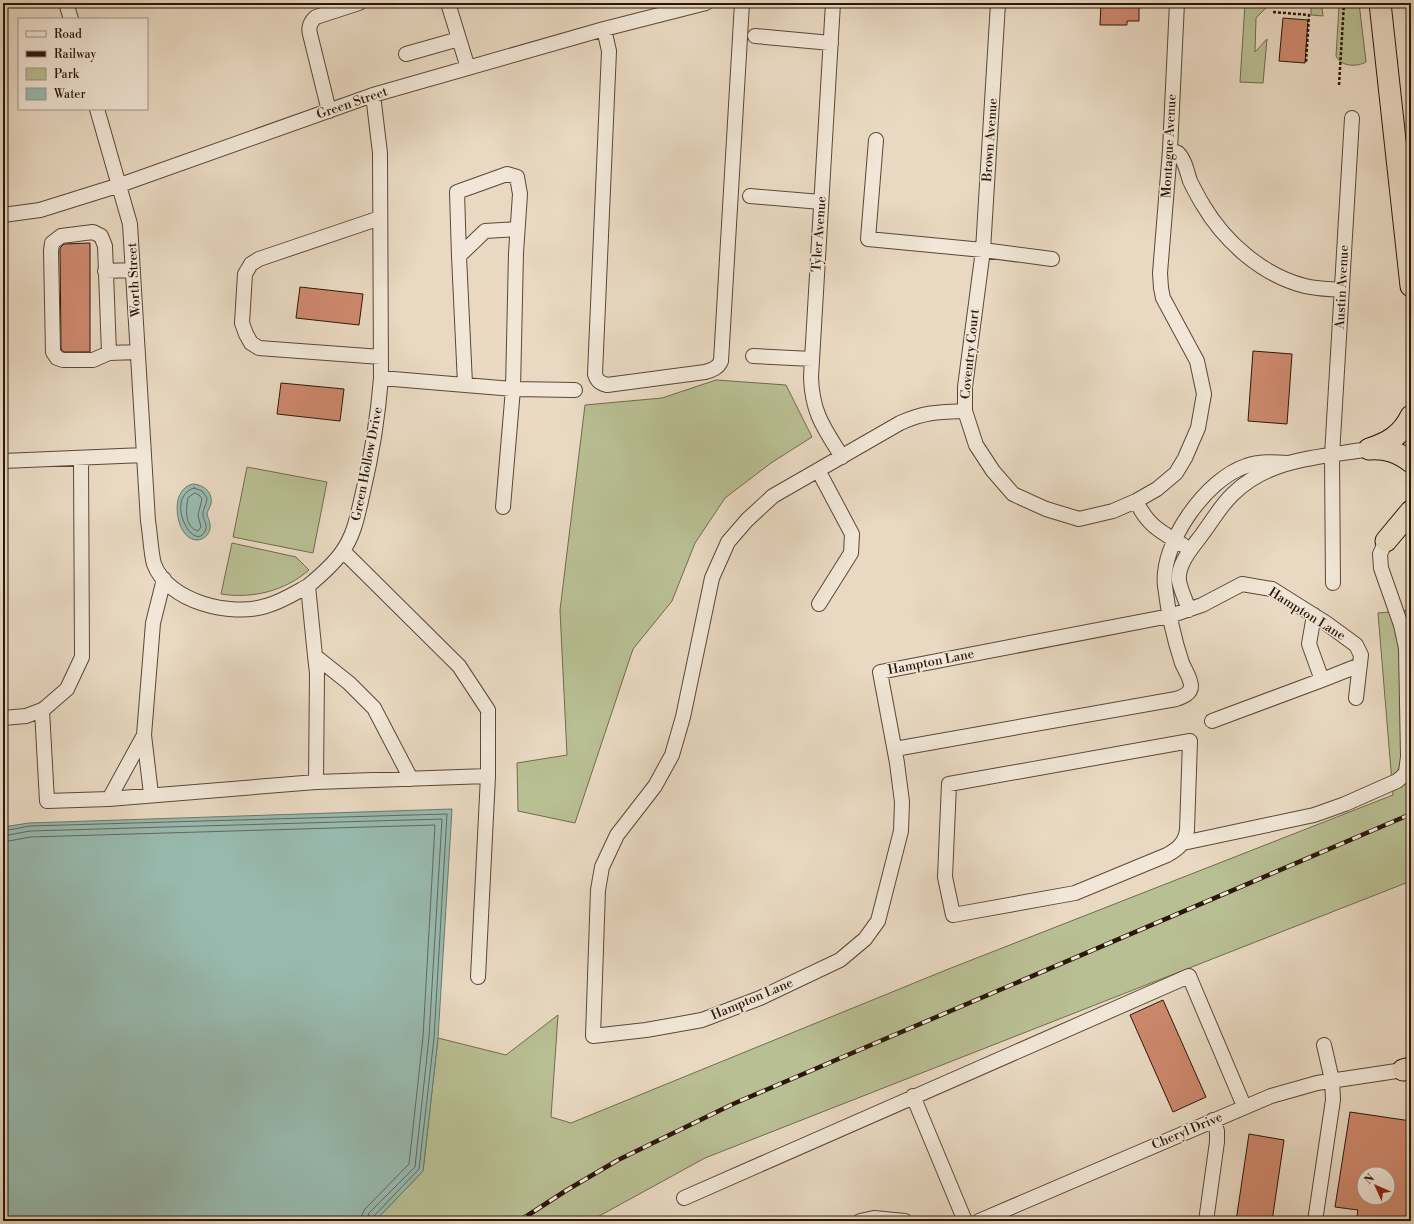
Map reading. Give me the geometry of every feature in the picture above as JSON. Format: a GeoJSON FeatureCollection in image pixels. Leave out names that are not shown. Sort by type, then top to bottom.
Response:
{"type":"FeatureCollection","features":[{"type":"Feature","properties":{"kind":"highway"},"geometry":{"type":"LineString","coordinates":[[1380,3],[1411,286]]}},
{"type":"Feature","properties":{"kind":"highway"},"geometry":{"type":"LineString","coordinates":[[1369,449],[1381,445],[1396,437],[1407,425],[1411,416]]}},
{"type":"Feature","properties":{"kind":"highway"},"geometry":{"type":"LineString","coordinates":[[1369,449],[1382,449],[1394,452],[1400,454],[1411,462]]}},
{"type":"Feature","properties":{"kind":"highway"},"geometry":{"type":"LineString","coordinates":[[1386,541],[1411,511]]}},
{"type":"Feature","properties":{"kind":"highway"},"geometry":{"type":"LineString","coordinates":[[1386,541],[1402,534],[1411,536]]}},
{"type":"Feature","properties":{"kind":"street"},"geometry":{"type":"LineString","coordinates":[[66,3],[71,18]]}},
{"type":"Feature","properties":{"kind":"street"},"geometry":{"type":"LineString","coordinates":[[329,111],[310,34],[310,25],[312,20],[316,17],[359,3]]}},
{"type":"Feature","properties":{"kind":"street"},"geometry":{"type":"LineString","coordinates":[[448,3],[468,68]]}},
{"type":"Feature","properties":{"kind":"street","name":"Green Street"},"geometry":{"type":"LineString","coordinates":[[3,215],[40,210],[120,185],[373,95],[604,29],[665,8],[706,3]]}},
{"type":"Feature","properties":{"kind":"street"},"geometry":{"type":"LineString","coordinates":[[604,29],[609,50],[595,374],[596,380],[607,385],[705,372],[719,366],[721,361],[742,3]]}},
{"type":"Feature","properties":{"kind":"street","name":"Tyler Avenue"},"geometry":{"type":"LineString","coordinates":[[833,3],[811,388],[814,405],[820,421],[842,457]]}},
{"type":"Feature","properties":{"kind":"street","name":"Brown Avenue"},"geometry":{"type":"LineString","coordinates":[[980,276],[983,250],[998,3]]}},
{"type":"Feature","properties":{"kind":"street","name":"Montague Avenue"},"geometry":{"type":"LineString","coordinates":[[1161,288],[1161,265],[1170,150],[1177,3]]}},
{"type":"Feature","properties":{"kind":"street"},"geometry":{"type":"LineString","coordinates":[[755,36],[831,43]]}},
{"type":"Feature","properties":{"kind":"street"},"geometry":{"type":"LineString","coordinates":[[406,54],[459,39]]}},
{"type":"Feature","properties":{"kind":"street","name":"Green Hollow Drive"},"geometry":{"type":"LineString","coordinates":[[164,579],[180,592],[205,604],[222,609],[240,610],[266,606],[308,586],[326,570],[343,551],[355,526],[366,481],[378,412],[381,378],[380,153],[373,95]]}},
{"type":"Feature","properties":{"kind":"street","name":"Worth Street"},"geometry":{"type":"LineString","coordinates":[[97,110],[130,224],[144,455]]}},
{"type":"Feature","properties":{"kind":"street","name":"Austin Avenue"},"geometry":{"type":"LineString","coordinates":[[1333,583],[1332,455],[1352,118]]}},
{"type":"Feature","properties":{"kind":"street"},"geometry":{"type":"LineString","coordinates":[[876,140],[868,239],[983,250],[1052,259]]}},
{"type":"Feature","properties":{"kind":"street"},"geometry":{"type":"LineString","coordinates":[[1170,150],[1175,151],[1181,157],[1194,188],[1211,217],[1227,238],[1246,255],[1267,269],[1296,283],[1316,288],[1342,290]]}},
{"type":"Feature","properties":{"kind":"street"},"geometry":{"type":"LineString","coordinates":[[465,384],[457,192],[507,174],[517,177],[520,194],[516,253],[513,389],[503,507]]}},
{"type":"Feature","properties":{"kind":"street"},"geometry":{"type":"LineString","coordinates":[[750,196],[821,202]]}},
{"type":"Feature","properties":{"kind":"street"},"geometry":{"type":"LineString","coordinates":[[380,218],[259,259],[250,264],[245,274],[242,323],[251,343],[258,348],[381,357]]}},
{"type":"Feature","properties":{"kind":"street"},"geometry":{"type":"LineString","coordinates":[[459,256],[485,231],[518,229]]}},
{"type":"Feature","properties":{"kind":"street"},"geometry":{"type":"LineString","coordinates":[[109,353],[105,246],[101,236],[93,232],[61,236],[52,243],[51,251],[53,352],[57,358],[63,360],[93,360],[109,353],[138,352]]}},
{"type":"Feature","properties":{"kind":"street"},"geometry":{"type":"LineString","coordinates":[[105,271],[133,270]]}},
{"type":"Feature","properties":{"kind":"street","name":"Coventry Court"},"geometry":{"type":"LineString","coordinates":[[980,276],[965,387],[965,411],[976,445],[993,472],[1013,494],[1046,509],[1079,519],[1113,511],[1136,502],[1166,482],[1176,473],[1182,463],[1198,428],[1204,394],[1197,361],[1170,314],[1163,298],[1161,288]]}},
{"type":"Feature","properties":{"kind":"street"},"geometry":{"type":"LineString","coordinates":[[753,356],[812,359]]}},
{"type":"Feature","properties":{"kind":"street"},"geometry":{"type":"LineString","coordinates":[[381,378],[513,389],[575,390]]}},
{"type":"Feature","properties":{"kind":"street","name":"Hampton Lane"},"geometry":{"type":"LineString","coordinates":[[965,411],[932,412],[915,416],[900,423],[773,496],[747,520],[728,542],[712,578],[683,717],[672,755],[655,786],[617,835],[602,866],[598,890],[593,1036],[646,1030],[702,1020],[760,998],[840,960],[865,939],[878,921],[900,831],[902,802],[895,749],[880,672],[1170,616],[1190,610],[1242,584],[1272,589],[1314,615],[1356,645],[1361,654],[1356,698]]}},
{"type":"Feature","properties":{"kind":"street"},"geometry":{"type":"LineString","coordinates":[[1190,610],[1181,588],[1179,575],[1183,563],[1225,503],[1239,488],[1271,469],[1288,463],[1369,449]]}},
{"type":"Feature","properties":{"kind":"street"},"geometry":{"type":"LineString","coordinates":[[3,461],[144,455],[148,521],[154,564],[164,579],[153,623],[144,735],[151,794]]}},
{"type":"Feature","properties":{"kind":"street"},"geometry":{"type":"LineString","coordinates":[[3,718],[26,716],[45,708],[67,689],[82,657],[81,458]]}},
{"type":"Feature","properties":{"kind":"street"},"geometry":{"type":"LineString","coordinates":[[895,749],[1182,698],[1189,692],[1191,684],[1182,663],[1170,616],[1164,576],[1168,555],[1174,540],[1199,501],[1209,489],[1230,473],[1246,466],[1269,462],[1288,463]]}},
{"type":"Feature","properties":{"kind":"street"},"geometry":{"type":"LineString","coordinates":[[818,470],[852,534],[851,553],[819,604]]}},
{"type":"Feature","properties":{"kind":"street"},"geometry":{"type":"LineString","coordinates":[[1209,489],[1225,503]]}},
{"type":"Feature","properties":{"kind":"street"},"geometry":{"type":"LineString","coordinates":[[1136,502],[1152,526],[1191,550]]}},
{"type":"Feature","properties":{"kind":"street"},"geometry":{"type":"LineString","coordinates":[[1183,844],[1188,830],[1190,742],[949,784],[945,877],[953,915],[1074,893],[1167,855],[1183,844],[1314,815],[1331,810],[1391,784],[1402,777],[1408,766],[1406,654],[1401,625],[1381,568],[1380,554],[1386,541]]}},
{"type":"Feature","properties":{"kind":"street"},"geometry":{"type":"LineString","coordinates":[[343,551],[460,666],[488,710],[488,776],[478,977]]}},
{"type":"Feature","properties":{"kind":"street"},"geometry":{"type":"LineString","coordinates":[[308,586],[317,673],[316,782]]}},
{"type":"Feature","properties":{"kind":"street"},"geometry":{"type":"LineString","coordinates":[[1314,615],[1308,644],[1322,680]]}},
{"type":"Feature","properties":{"kind":"street"},"geometry":{"type":"LineString","coordinates":[[315,656],[349,683],[374,708],[411,779]]}},
{"type":"Feature","properties":{"kind":"street"},"geometry":{"type":"LineString","coordinates":[[1212,721],[1360,665]]}},
{"type":"Feature","properties":{"kind":"street"},"geometry":{"type":"LineString","coordinates":[[42,710],[47,801],[109,799],[151,794],[316,782],[488,776]]}},
{"type":"Feature","properties":{"kind":"street"},"geometry":{"type":"LineString","coordinates":[[109,799],[144,735]]}},
{"type":"Feature","properties":{"kind":"street"},"geometry":{"type":"LineString","coordinates":[[684,1198],[913,1096],[1189,976],[1244,1106]]}},
{"type":"Feature","properties":{"kind":"street"},"geometry":{"type":"LineString","coordinates":[[1315,1221],[1333,1100],[1332,1080],[1324,1045]]}},
{"type":"Feature","properties":{"kind":"street","name":"Cheryl Drive"},"geometry":{"type":"LineString","coordinates":[[982,1220],[1244,1106],[1282,1092],[1332,1080],[1408,1069]]}},
{"type":"Feature","properties":{"kind":"street"},"geometry":{"type":"LineString","coordinates":[[913,1096],[965,1221]]}},
{"type":"Feature","properties":{"kind":"street"},"geometry":{"type":"LineString","coordinates":[[1206,1221],[1217,1142],[1217,1131],[1213,1120]]}},
{"type":"Feature","properties":{"kind":"street"},"geometry":{"type":"LineString","coordinates":[[860,1221],[874,1218],[905,1221]]}},
{"type":"Feature","properties":{"kind":"path"},"geometry":{"type":"LineString","coordinates":[[1339,85],[1344,3]]}},
{"type":"Feature","properties":{"kind":"path"},"geometry":{"type":"LineString","coordinates":[[1273,12],[1309,15],[1306,62]]}},
{"type":"Feature","properties":{"kind":"green space"},"geometry":{"type":"Polygon","coordinates":[[[1245,3],[1269,3],[1269,5],[1256,18],[1255,52],[1267,39],[1263,83],[1240,82],[1245,3]]]}},
{"type":"Feature","properties":{"kind":"green space"},"geometry":{"type":"Polygon","coordinates":[[[1311,3],[1320,4],[1322,7],[1323,16],[1311,15],[1311,3]]]}},
{"type":"Feature","properties":{"kind":"green space"},"geometry":{"type":"Polygon","coordinates":[[[1338,3],[1359,3],[1366,62],[1362,64],[1345,64],[1338,60],[1336,56],[1338,3]]]}},
{"type":"Feature","properties":{"kind":"green space"},"geometry":{"type":"Polygon","coordinates":[[[716,380],[786,385],[812,437],[771,463],[725,498],[695,543],[672,601],[633,649],[575,823],[518,811],[517,763],[567,755],[560,610],[585,405],[662,398],[716,380]]]}},
{"type":"Feature","properties":{"kind":"green space"},"geometry":{"type":"Polygon","coordinates":[[[247,467],[327,482],[313,553],[233,537],[247,467]]]}},
{"type":"Feature","properties":{"kind":"green space"},"geometry":{"type":"Polygon","coordinates":[[[232,543],[296,557],[309,570],[289,583],[268,592],[244,595],[221,594],[232,543]]]}},
{"type":"Feature","properties":{"kind":"green space"},"geometry":{"type":"Polygon","coordinates":[[[1411,610],[1411,881],[705,1158],[590,1221],[375,1221],[423,1171],[438,1038],[506,1055],[558,1015],[551,1117],[571,1123],[946,970],[1393,795],[1378,613],[1411,610]]]}},
{"type":"Feature","properties":{"kind":"water"},"geometry":{"type":"Polygon","coordinates":[[[193,484],[201,486],[207,490],[211,496],[211,504],[207,513],[210,523],[210,530],[206,537],[198,540],[191,539],[181,528],[177,511],[179,496],[185,488],[193,484]]]}},
{"type":"Feature","properties":{"kind":"water"},"geometry":{"type":"Polygon","coordinates":[[[452,809],[438,1038],[423,1171],[375,1221],[3,1221],[3,827],[29,823],[452,809]]]}},
{"type":"Feature","properties":{"kind":"building"},"geometry":{"type":"Polygon","coordinates":[[[1101,3],[1139,3],[1139,21],[1127,21],[1127,25],[1100,25],[1101,3]]]}},
{"type":"Feature","properties":{"kind":"building"},"geometry":{"type":"Polygon","coordinates":[[[1283,18],[1308,20],[1305,63],[1279,61],[1283,18]]]}},
{"type":"Feature","properties":{"kind":"building"},"geometry":{"type":"Polygon","coordinates":[[[90,243],[90,352],[64,352],[61,349],[60,248],[64,244],[90,243]]]}},
{"type":"Feature","properties":{"kind":"building"},"geometry":{"type":"Polygon","coordinates":[[[300,287],[363,294],[359,325],[296,318],[300,287]]]}},
{"type":"Feature","properties":{"kind":"building"},"geometry":{"type":"Polygon","coordinates":[[[1253,351],[1292,354],[1287,424],[1248,421],[1253,351]]]}},
{"type":"Feature","properties":{"kind":"building"},"geometry":{"type":"Polygon","coordinates":[[[281,383],[344,389],[340,421],[277,414],[281,383]]]}},
{"type":"Feature","properties":{"kind":"building"},"geometry":{"type":"Polygon","coordinates":[[[1163,1000],[1206,1097],[1173,1112],[1130,1015],[1163,1000]]]}},
{"type":"Feature","properties":{"kind":"building"},"geometry":{"type":"Polygon","coordinates":[[[1350,1112],[1411,1121],[1411,1221],[1356,1221],[1358,1210],[1335,1207],[1350,1112]]]}},
{"type":"Feature","properties":{"kind":"building"},"geometry":{"type":"Polygon","coordinates":[[[1249,1134],[1284,1140],[1272,1221],[1236,1221],[1249,1134]]]}},
{"type":"Feature","properties":{"kind":"railway"},"geometry":{"type":"LineString","coordinates":[[519,1221],[567,1190],[618,1160],[733,1104],[1411,814]]}}]}
